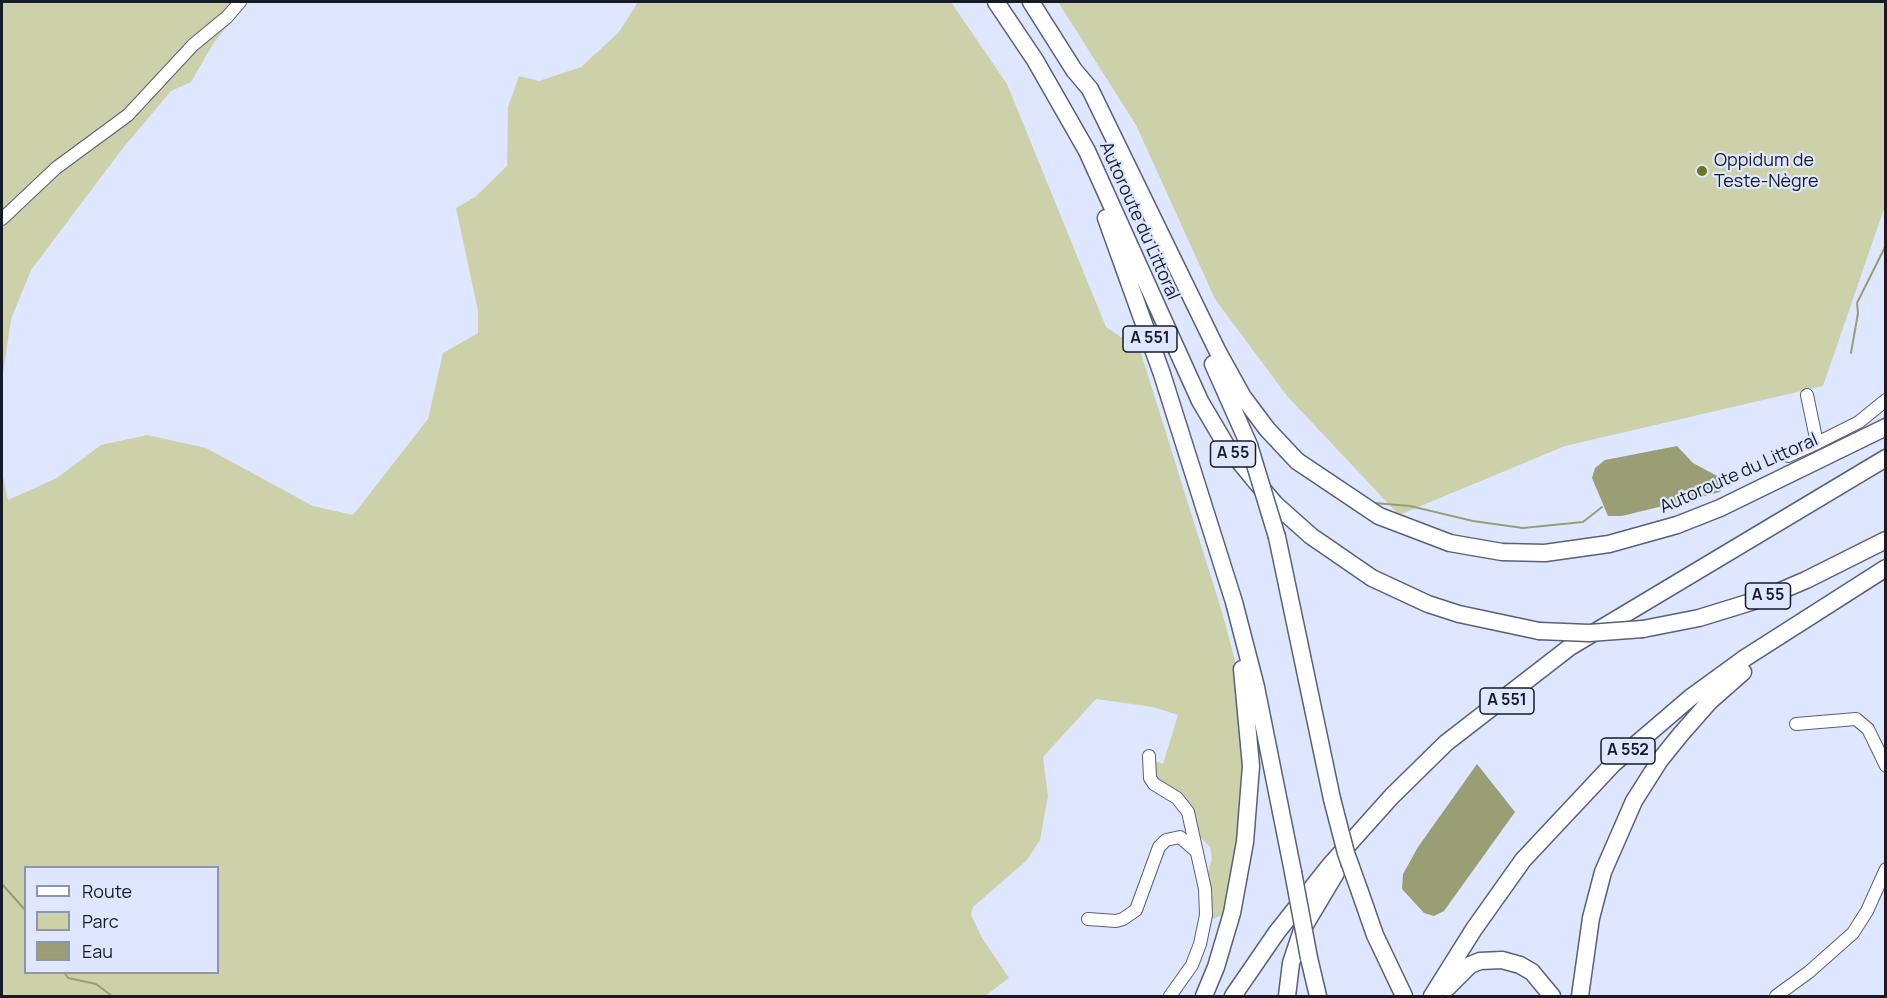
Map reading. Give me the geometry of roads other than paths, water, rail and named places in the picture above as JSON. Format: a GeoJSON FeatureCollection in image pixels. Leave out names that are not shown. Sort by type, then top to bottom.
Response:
{"type":"FeatureCollection","features":[{"type":"Feature","properties":{"kind":"highway","name":"Autoroute du Littoral"},"geometry":{"type":"LineString","coordinates":[[996,2],[1035,60],[1095,169],[1177,354],[1204,408],[1226,445],[1275,504],[1329,550],[1400,592],[1488,622],[1539,631],[1589,633],[1643,629],[1699,618],[1764,598],[1886,540]]}},
{"type":"Feature","properties":{"kind":"highway","name":"Autoroute du Littoral"},"geometry":{"type":"LineString","coordinates":[[1031,2],[1074,70],[1090,89],[1217,350],[1244,397],[1267,429],[1297,460],[1362,507],[1397,525],[1450,543],[1502,552],[1545,553],[1609,544],[1677,525],[1720,508],[1886,427]]}},
{"type":"Feature","properties":{"kind":"highway","name":"A 551"},"geometry":{"type":"LineString","coordinates":[[1074,70],[1083,95],[1128,182],[1249,445],[1277,537],[1332,799],[1346,853],[1375,935],[1403,994]]}},
{"type":"Feature","properties":{"kind":"highway","name":"A 551"},"geometry":{"type":"LineString","coordinates":[[1072,127],[1162,374],[1220,553],[1256,687],[1318,996]]}},
{"type":"Feature","properties":{"kind":"highway"},"geometry":{"type":"LineString","coordinates":[[1233,996],[1277,932],[1331,864],[1392,796],[1446,743],[1553,659],[1664,589],[1886,458]]}},
{"type":"Feature","properties":{"kind":"highway"},"geometry":{"type":"LineString","coordinates":[[1204,996],[1216,967],[1237,890],[1245,842],[1251,766],[1243,675],[1220,553]]}},
{"type":"Feature","properties":{"kind":"highway","name":"A 552"},"geometry":{"type":"LineString","coordinates":[[1432,996],[1523,861],[1613,764],[1690,698],[1745,658],[1886,568]]}},
{"type":"Feature","properties":{"kind":"highway","name":"A 552"},"geometry":{"type":"LineString","coordinates":[[1580,996],[1591,918],[1603,872],[1634,801],[1660,760],[1710,701],[1732,680],[1886,568]]}},
{"type":"Feature","properties":{"kind":"highway","name":"A 551"},"geometry":{"type":"LineString","coordinates":[[1287,996],[1291,963],[1311,913],[1333,876],[1398,798],[1485,718],[1664,589]]}},
{"type":"Feature","properties":{"kind":"highway"},"geometry":{"type":"LineString","coordinates":[[1441,996],[1465,968],[1480,961],[1491,960],[1520,965],[1532,972],[1552,996]]}},
{"type":"Feature","properties":{"kind":"street"},"geometry":{"type":"LineString","coordinates":[[2,219],[56,168],[120,122],[160,83],[193,45],[227,17],[240,2]]}},
{"type":"Feature","properties":{"kind":"street"},"geometry":{"type":"LineString","coordinates":[[1807,395],[1817,443]]}},
{"type":"Feature","properties":{"kind":"street"},"geometry":{"type":"LineString","coordinates":[[1788,456],[1859,422],[1886,400]]}},
{"type":"Feature","properties":{"kind":"street"},"geometry":{"type":"LineString","coordinates":[[1796,724],[1856,719],[1868,729],[1886,766]]}},
{"type":"Feature","properties":{"kind":"street"},"geometry":{"type":"LineString","coordinates":[[1149,756],[1150,778],[1154,784],[1177,798],[1185,806],[1205,889],[1204,927],[1192,965],[1170,996]]}},
{"type":"Feature","properties":{"kind":"street"},"geometry":{"type":"LineString","coordinates":[[1088,919],[1116,921],[1136,910],[1159,847],[1166,840],[1180,837],[1197,852]]}},
{"type":"Feature","properties":{"kind":"street"},"geometry":{"type":"LineString","coordinates":[[1776,996],[1809,972],[1852,933],[1867,911],[1885,871]]}},
{"type":"Feature","properties":{"kind":"water"},"geometry":{"type":"Polygon","coordinates":[[[1677,446],[1693,463],[1721,478],[1723,486],[1720,492],[1622,516],[1608,516],[1592,478],[1595,468],[1605,460],[1677,446]]]}},
{"type":"Feature","properties":{"kind":"water"},"geometry":{"type":"Polygon","coordinates":[[[1477,764],[1515,812],[1444,911],[1434,916],[1424,913],[1402,889],[1403,874],[1418,847],[1477,764]]]}},
{"type":"Feature","properties":{"kind":"waterway"},"geometry":{"type":"LineString","coordinates":[[1851,353],[1858,313],[1857,303],[1886,245]]}},
{"type":"Feature","properties":{"kind":"waterway"},"geometry":{"type":"LineString","coordinates":[[1374,503],[1410,506],[1473,521],[1523,528],[1583,522],[1602,507]]}},
{"type":"Feature","properties":{"kind":"waterway"},"geometry":{"type":"LineString","coordinates":[[2,884],[24,909]]}},
{"type":"Feature","properties":{"kind":"waterway"},"geometry":{"type":"LineString","coordinates":[[65,974],[68,978],[96,984],[112,996]]}},
{"type":"Feature","properties":{"kind":"place","name":"Oppidum de Teste-Nègre"},"geometry":{"type":"Point","coordinates":[1702,171]}}]}
